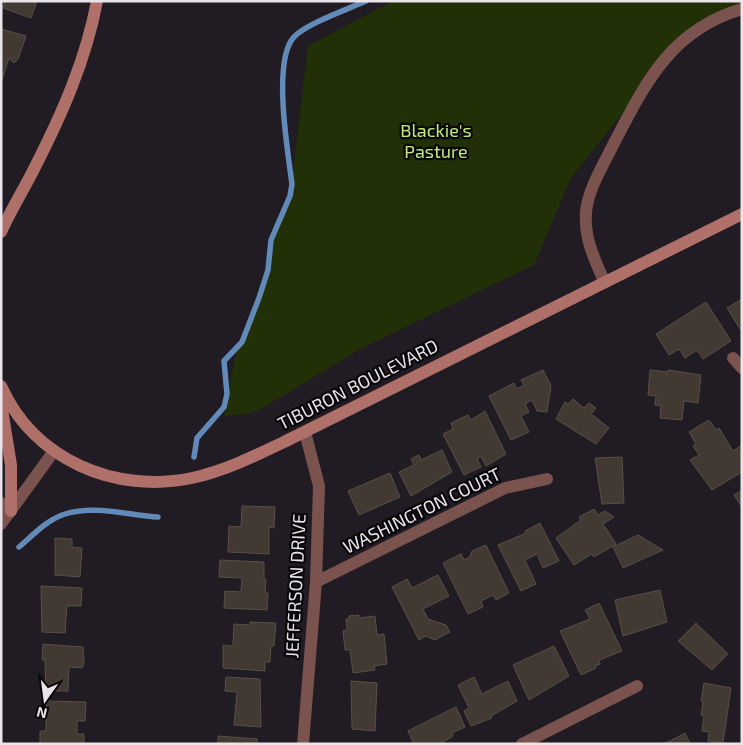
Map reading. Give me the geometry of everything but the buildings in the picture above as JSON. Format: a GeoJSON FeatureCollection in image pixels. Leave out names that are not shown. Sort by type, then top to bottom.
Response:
{"type":"FeatureCollection","features":[{"type":"Feature","properties":{"kind":"main road"},"geometry":{"type":"LineString","coordinates":[[1,232],[43,151],[68,97],[87,42],[97,1]]}},
{"type":"Feature","properties":{"kind":"main road","name":"TIBURON BOULEVARD"},"geometry":{"type":"LineString","coordinates":[[1,386],[12,408],[23,423],[54,451],[76,464],[108,477],[160,482],[192,478],[223,469],[305,432],[604,281],[742,214]]}},
{"type":"Feature","properties":{"kind":"main road"},"geometry":{"type":"LineString","coordinates":[[1,403],[11,464],[11,511]]}},
{"type":"Feature","properties":{"kind":"street"},"geometry":{"type":"LineString","coordinates":[[604,281],[589,245],[586,223],[590,196],[640,93],[667,55],[710,22],[742,9]]}},
{"type":"Feature","properties":{"kind":"street"},"geometry":{"type":"LineString","coordinates":[[733,358],[742,368]]}},
{"type":"Feature","properties":{"kind":"street","name":"JEFFERSON DRIVE"},"geometry":{"type":"LineString","coordinates":[[303,744],[316,582],[319,486],[305,432]]}},
{"type":"Feature","properties":{"kind":"street"},"geometry":{"type":"LineString","coordinates":[[1,524],[54,451]]}},
{"type":"Feature","properties":{"kind":"street","name":"WASHINGTON COURT"},"geometry":{"type":"LineString","coordinates":[[316,582],[505,488],[547,479]]}},
{"type":"Feature","properties":{"kind":"street"},"geometry":{"type":"LineString","coordinates":[[1,503],[11,511]]}},
{"type":"Feature","properties":{"kind":"street"},"geometry":{"type":"LineString","coordinates":[[522,744],[637,686]]}},
{"type":"Feature","properties":{"kind":"green space","name":"Blackie's Pasture"},"geometry":{"type":"Polygon","coordinates":[[[393,1],[742,1],[742,9],[678,44],[571,178],[534,265],[362,348],[252,413],[224,416],[237,347],[242,341],[268,270],[271,240],[290,196],[308,46],[393,1]]]}},
{"type":"Feature","properties":{"kind":"waterway"},"geometry":{"type":"LineString","coordinates":[[194,457],[197,438],[224,407],[227,394],[224,361],[242,342],[268,270],[271,240],[290,196],[292,184],[283,108],[284,65],[287,49],[294,37],[308,27],[366,1]]}},
{"type":"Feature","properties":{"kind":"waterway"},"geometry":{"type":"LineString","coordinates":[[19,547],[50,521],[73,512],[97,510],[158,517]]}}]}
